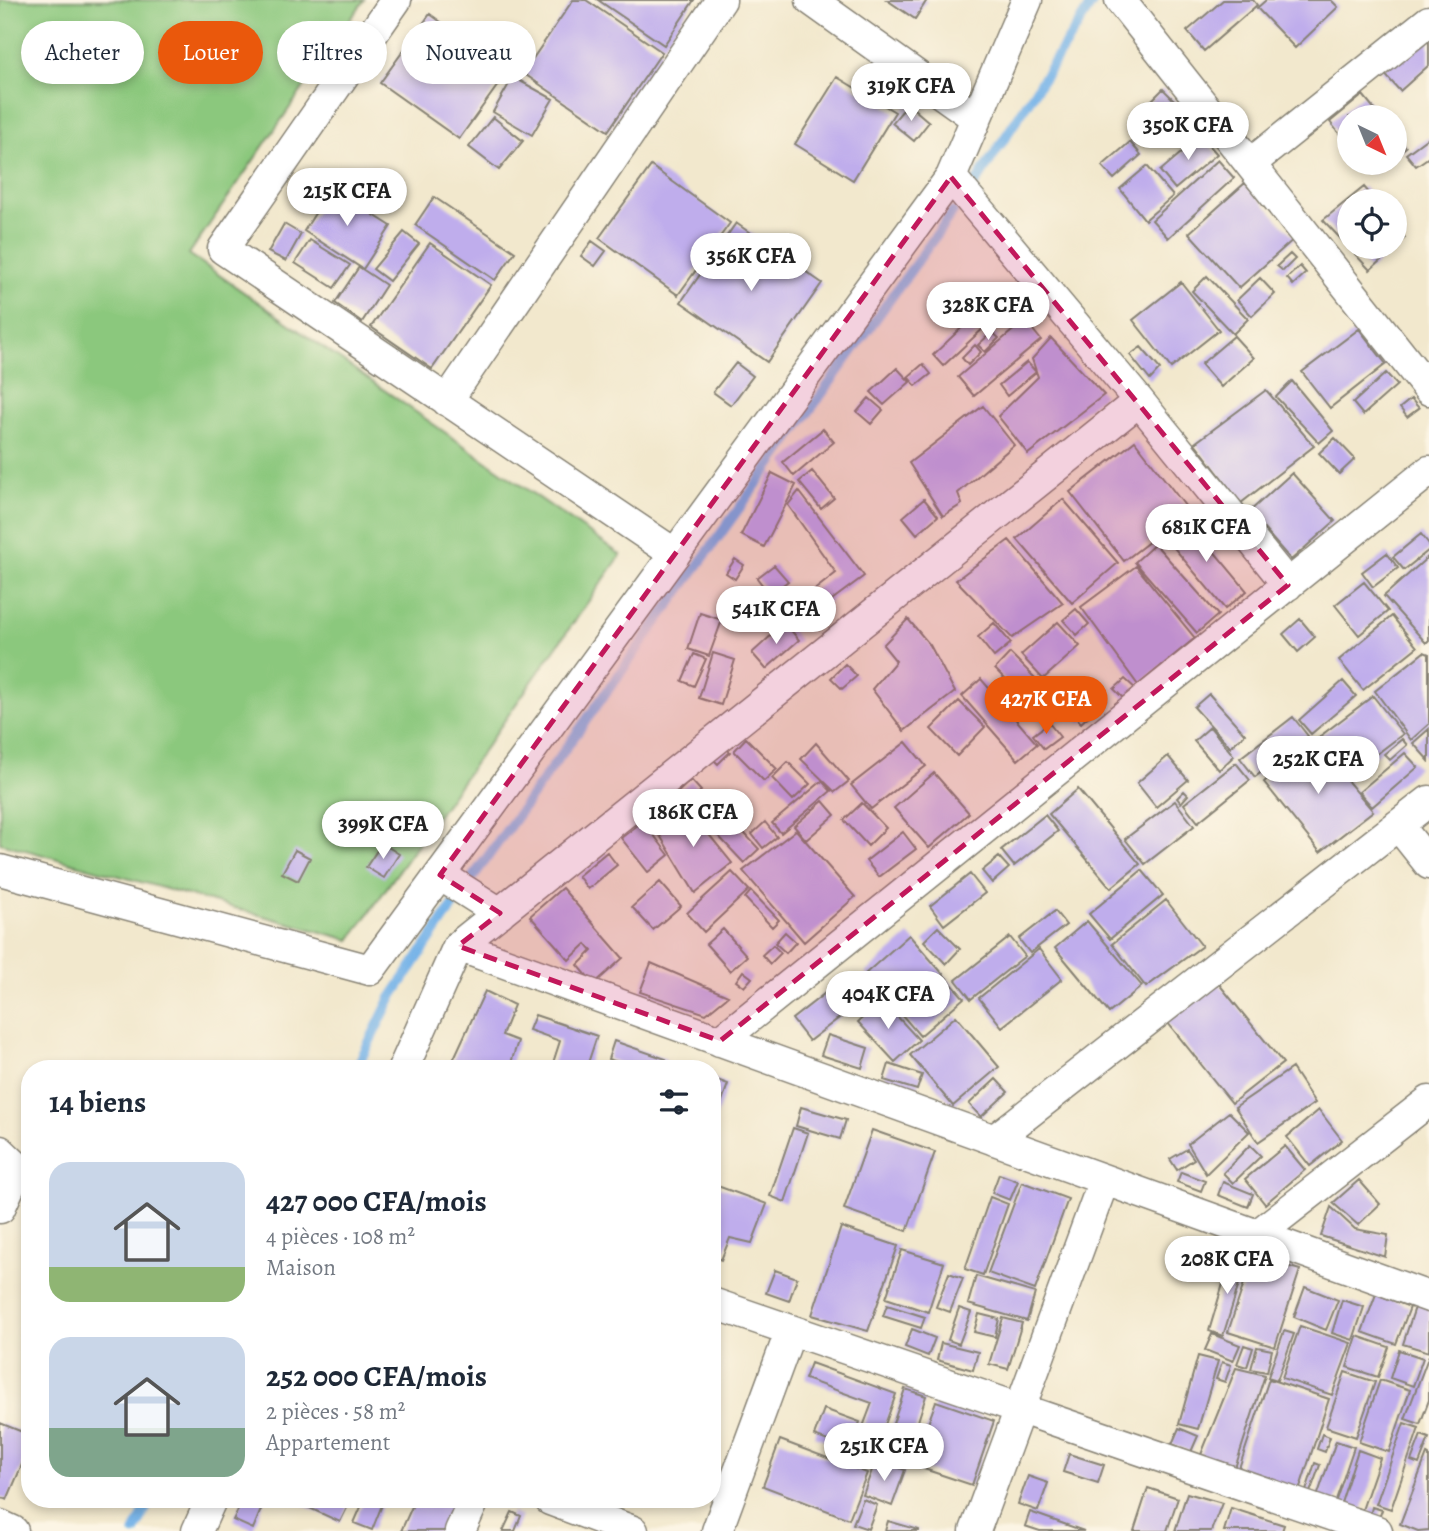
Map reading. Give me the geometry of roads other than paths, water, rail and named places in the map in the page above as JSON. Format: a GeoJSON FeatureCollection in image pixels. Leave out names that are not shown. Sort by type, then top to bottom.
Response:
{"type":"FeatureCollection","features":[{"type":"Feature","properties":{"kind":"street"},"geometry":{"type":"LineString","coordinates":[[396,0],[223,249],[675,554]]}},
{"type":"Feature","properties":{"kind":"street"},"geometry":{"type":"LineString","coordinates":[[447,401],[721,0]]}},
{"type":"Feature","properties":{"kind":"street"},"geometry":{"type":"LineString","coordinates":[[811,0],[976,118]]}},
{"type":"Feature","properties":{"kind":"street"},"geometry":{"type":"LineString","coordinates":[[0,870],[370,970],[951,177],[1027,0]]}},
{"type":"Feature","properties":{"kind":"street"},"geometry":{"type":"LineString","coordinates":[[1120,0],[1429,390]]}},
{"type":"Feature","properties":{"kind":"street"},"geometry":{"type":"LineString","coordinates":[[1250,164],[1429,21]]}},
{"type":"Feature","properties":{"kind":"street"},"geometry":{"type":"LineString","coordinates":[[951,177],[1139,401],[1288,585]]}},
{"type":"Feature","properties":{"kind":"street"},"geometry":{"type":"LineString","coordinates":[[407,1060],[458,946],[1139,401]]}},
{"type":"Feature","properties":{"kind":"street"},"geometry":{"type":"LineString","coordinates":[[720,1041],[1429,471]]}},
{"type":"Feature","properties":{"kind":"street"},"geometry":{"type":"LineString","coordinates":[[994,1140],[1429,801]]}},
{"type":"Feature","properties":{"kind":"street"},"geometry":{"type":"LineString","coordinates":[[1398,825],[1429,864]]}},
{"type":"Feature","properties":{"kind":"street"},"geometry":{"type":"LineString","coordinates":[[440,875],[500,913]]}},
{"type":"Feature","properties":{"kind":"street"},"geometry":{"type":"LineString","coordinates":[[458,946],[1429,1297]]}},
{"type":"Feature","properties":{"kind":"street"},"geometry":{"type":"LineString","coordinates":[[1257,1235],[1429,1101]]}},
{"type":"Feature","properties":{"kind":"street"},"geometry":{"type":"LineString","coordinates":[[0,1151],[18,1168],[0,1208]]}},
{"type":"Feature","properties":{"kind":"street"},"geometry":{"type":"LineString","coordinates":[[975,1531],[1104,1180]]}},
{"type":"Feature","properties":{"kind":"street"},"geometry":{"type":"LineString","coordinates":[[721,1306],[1377,1531]]}},
{"type":"Feature","properties":{"kind":"street"},"geometry":{"type":"LineString","coordinates":[[717,1531],[791,1330]]}},
{"type":"Feature","properties":{"kind":"street"},"geometry":{"type":"LineString","coordinates":[[197,1531],[207,1508]]}},
{"type":"Feature","properties":{"kind":"street"},"geometry":{"type":"LineString","coordinates":[[460,1531],[470,1508]]}},
{"type":"Feature","properties":{"kind":"street"},"geometry":{"type":"LineString","coordinates":[[571,1508],[633,1531]]}},
{"type":"Feature","properties":{"kind":"street"},"geometry":{"type":"LineString","coordinates":[[0,1525],[13,1531]]}},
{"type":"Feature","properties":{"kind":"waterway"},"geometry":{"type":"LineString","coordinates":[[975,184],[1094,0]]}},
{"type":"Feature","properties":{"kind":"waterway"},"geometry":{"type":"LineString","coordinates":[[473,877],[953,212]]}},
{"type":"Feature","properties":{"kind":"waterway"},"geometry":{"type":"LineString","coordinates":[[360,1060],[391,998],[454,904]]}},
{"type":"Feature","properties":{"kind":"waterway"},"geometry":{"type":"LineString","coordinates":[[135,1531],[146,1508]]}}]}
